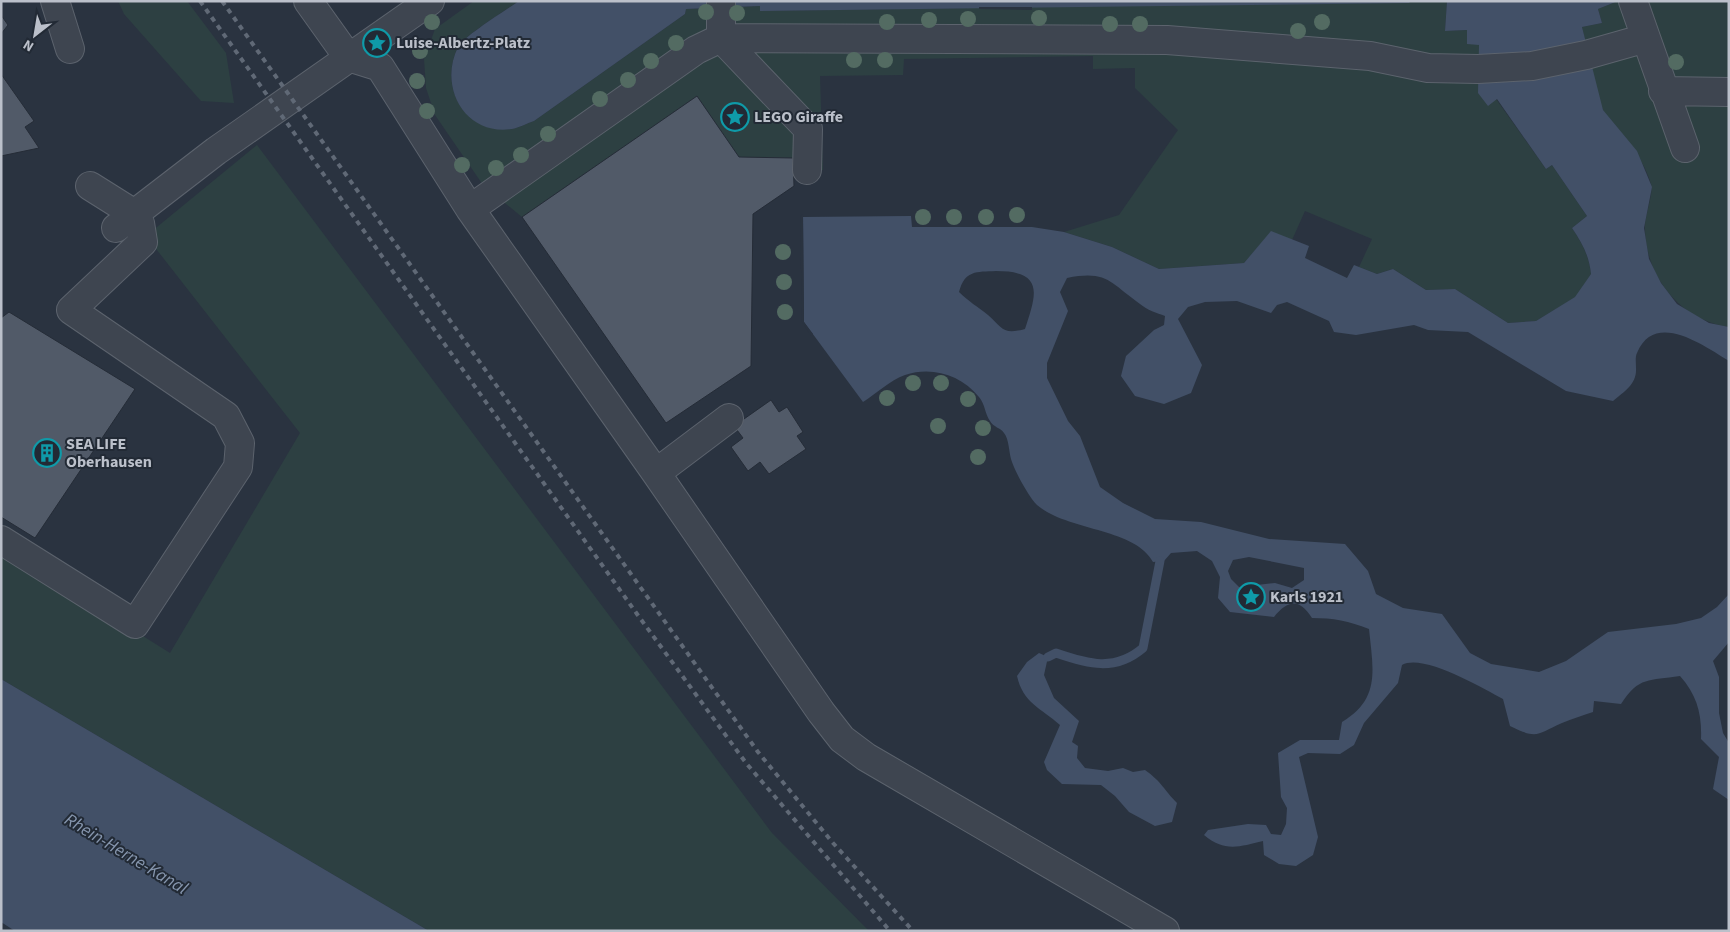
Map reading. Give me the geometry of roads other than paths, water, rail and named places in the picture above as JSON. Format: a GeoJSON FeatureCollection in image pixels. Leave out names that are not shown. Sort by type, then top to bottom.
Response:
{"type":"FeatureCollection","features":[{"type":"Feature","properties":{"kind":"street"},"geometry":{"type":"LineString","coordinates":[[55,1],[70,49]]}},
{"type":"Feature","properties":{"kind":"street"},"geometry":{"type":"LineString","coordinates":[[308,1],[348,57],[380,67],[470,209],[821,712],[842,739],[866,757],[1165,931]]}},
{"type":"Feature","properties":{"kind":"street"},"geometry":{"type":"LineString","coordinates":[[125,220],[348,57],[430,1]]}},
{"type":"Feature","properties":{"kind":"street"},"geometry":{"type":"LineString","coordinates":[[1633,1],[1663,91],[1685,148]]}},
{"type":"Feature","properties":{"kind":"street"},"geometry":{"type":"LineString","coordinates":[[721,4],[721,38],[808,129],[807,170]]}},
{"type":"Feature","properties":{"kind":"street"},"geometry":{"type":"LineString","coordinates":[[470,209],[696,50],[721,38],[1167,40],[1370,56],[1428,68],[1478,69],[1532,66],[1586,56],[1646,38]]}},
{"type":"Feature","properties":{"kind":"street"},"geometry":{"type":"LineString","coordinates":[[1663,91],[1729,92]]}},
{"type":"Feature","properties":{"kind":"street"},"geometry":{"type":"LineString","coordinates":[[1,540],[135,624],[238,467],[240,443],[226,416],[71,310],[143,242],[140,223],[125,220],[90,186]]}},
{"type":"Feature","properties":{"kind":"street"},"geometry":{"type":"LineString","coordinates":[[656,473],[729,418]]}},
{"type":"Feature","properties":{"kind":"water"},"geometry":{"type":"Polygon","coordinates":[[[519,1],[1411,1],[1409,3],[760,11],[760,6],[686,9],[685,14],[534,121],[512,129],[495,129],[481,125],[469,117],[460,106],[451,78],[453,62],[458,47],[462,42],[519,1]]]}},
{"type":"Feature","properties":{"kind":"water"},"geometry":{"type":"Polygon","coordinates":[[[1447,1],[1618,1],[1598,9],[1602,23],[1582,27],[1603,110],[1637,151],[1652,187],[1644,228],[1649,259],[1661,283],[1677,304],[1709,323],[1729,327],[1729,361],[1707,347],[1680,335],[1655,334],[1645,340],[1637,353],[1636,374],[1632,383],[1613,401],[1566,391],[1468,332],[1428,330],[1414,325],[1356,335],[1334,332],[1329,321],[1287,302],[1277,305],[1271,313],[1237,301],[1205,302],[1188,307],[1178,319],[1202,365],[1191,393],[1164,404],[1135,396],[1121,376],[1126,356],[1154,330],[1164,325],[1165,316],[1146,308],[1108,280],[1100,277],[1081,276],[1067,278],[1060,292],[1068,311],[1047,363],[1047,378],[1068,421],[1080,436],[1100,487],[1123,503],[1155,519],[1201,522],[1269,539],[1345,544],[1368,571],[1376,594],[1403,608],[1442,614],[1470,653],[1491,664],[1539,672],[1566,661],[1608,632],[1676,624],[1701,618],[1717,607],[1729,594],[1729,642],[1713,661],[1719,677],[1719,713],[1723,733],[1729,743],[1729,800],[1713,789],[1719,757],[1701,739],[1701,721],[1697,705],[1691,690],[1680,676],[1646,681],[1639,684],[1627,695],[1621,704],[1594,701],[1593,712],[1537,734],[1532,734],[1510,726],[1503,699],[1452,673],[1424,664],[1412,663],[1402,665],[1398,683],[1364,723],[1354,745],[1340,754],[1308,753],[1299,757],[1318,837],[1313,855],[1296,866],[1279,864],[1264,855],[1263,841],[1232,847],[1218,844],[1204,835],[1208,830],[1248,824],[1266,825],[1271,834],[1281,835],[1286,824],[1287,808],[1281,797],[1278,753],[1300,740],[1339,740],[1342,722],[1355,713],[1363,703],[1369,693],[1372,682],[1369,629],[1341,620],[1312,618],[1298,604],[1284,607],[1274,617],[1230,612],[1218,598],[1220,577],[1212,561],[1197,551],[1171,553],[1164,561],[1153,562],[1144,551],[1132,542],[1050,514],[1037,505],[1018,476],[1003,431],[991,423],[981,400],[972,389],[955,378],[936,372],[915,372],[899,377],[863,402],[804,322],[803,216],[911,216],[912,227],[1032,227],[1064,232],[1112,247],[1159,269],[1244,263],[1271,231],[1309,246],[1305,258],[1347,278],[1354,265],[1377,274],[1393,269],[1426,290],[1455,289],[1508,323],[1536,321],[1575,297],[1591,274],[1585,250],[1572,228],[1587,216],[1552,165],[1546,169],[1497,99],[1488,106],[1478,93],[1479,45],[1467,44],[1467,30],[1445,31],[1447,1]],[[996,271],[977,272],[968,276],[961,285],[959,292],[1007,331],[1025,329],[1034,295],[1033,286],[1022,275],[996,271]],[[1249,557],[1233,560],[1228,571],[1231,579],[1239,587],[1275,583],[1292,588],[1304,580],[1304,568],[1249,557]]]}},
{"type":"Feature","properties":{"kind":"water"},"geometry":{"type":"Polygon","coordinates":[[[1039,653],[1048,657],[1044,675],[1054,698],[1079,721],[1072,742],[1078,746],[1077,758],[1085,768],[1108,771],[1123,768],[1133,772],[1145,770],[1151,774],[1177,803],[1172,822],[1155,826],[1129,812],[1115,796],[1101,785],[1062,784],[1047,770],[1044,762],[1060,725],[1028,699],[1017,676],[1027,662],[1039,653]]]}},
{"type":"Feature","properties":{"kind":"water","name":"Rhein-Herne-Kanal"},"geometry":{"type":"Polygon","coordinates":[[[1,679],[429,931],[15,931],[1,922],[1,679]]]}},
{"type":"Feature","properties":{"kind":"waterway"},"geometry":{"type":"LineString","coordinates":[[1048,657],[1056,653],[1090,663],[1112,663],[1133,656],[1143,648],[1160,561]]}},
{"type":"Feature","properties":{"kind":"railway"},"geometry":{"type":"LineString","coordinates":[[200,1],[637,614],[746,763],[890,931]]}},
{"type":"Feature","properties":{"kind":"railway"},"geometry":{"type":"LineString","coordinates":[[222,1],[758,752],[833,843],[913,931]]}},
{"type":"Feature","properties":{"kind":"place","name":"Luise-Albertz-Platz"},"geometry":{"type":"Point","coordinates":[377,43]}},
{"type":"Feature","properties":{"kind":"place","name":"LEGO Giraffe"},"geometry":{"type":"Point","coordinates":[735,117]}},
{"type":"Feature","properties":{"kind":"place","name":"SEA LIFE Oberhausen"},"geometry":{"type":"Point","coordinates":[47,453]}},
{"type":"Feature","properties":{"kind":"place","name":"Karls 1921"},"geometry":{"type":"Point","coordinates":[1251,597]}}]}
